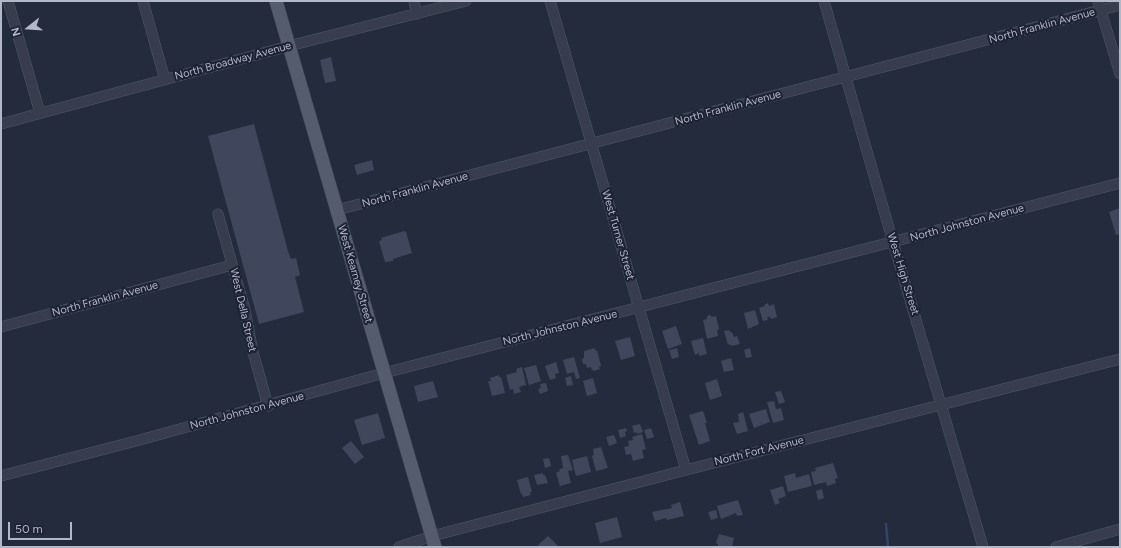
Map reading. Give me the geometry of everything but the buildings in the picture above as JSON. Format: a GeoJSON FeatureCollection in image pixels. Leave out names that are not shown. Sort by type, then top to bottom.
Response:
{"type":"FeatureCollection","features":[{"type":"Feature","properties":{"kind":"main road","name":"West Kearney Street"},"geometry":{"type":"LineString","coordinates":[[276,1],[433,542]]}},
{"type":"Feature","properties":{"kind":"street"},"geometry":{"type":"LineString","coordinates":[[8,1],[40,113]]}},
{"type":"Feature","properties":{"kind":"street"},"geometry":{"type":"LineString","coordinates":[[143,1],[165,80]]}},
{"type":"Feature","properties":{"kind":"street"},"geometry":{"type":"LineString","coordinates":[[414,1],[417,14]]}},
{"type":"Feature","properties":{"kind":"street","name":"North Broadway Avenue"},"geometry":{"type":"LineString","coordinates":[[1,124],[289,46],[466,1]]}},
{"type":"Feature","properties":{"kind":"street","name":"West Turner Street"},"geometry":{"type":"LineString","coordinates":[[550,1],[686,470]]}},
{"type":"Feature","properties":{"kind":"street","name":"West High Street"},"geometry":{"type":"LineString","coordinates":[[824,1],[983,547]]}},
{"type":"Feature","properties":{"kind":"street"},"geometry":{"type":"LineString","coordinates":[[1100,6],[1120,74]]}},
{"type":"Feature","properties":{"kind":"street","name":"North Franklin Avenue"},"geometry":{"type":"LineString","coordinates":[[337,210],[846,78],[1100,6],[1120,6]]}},
{"type":"Feature","properties":{"kind":"street","name":"North Johnston Avenue"},"geometry":{"type":"LineString","coordinates":[[1,476],[268,406],[384,373],[1120,183]]}},
{"type":"Feature","properties":{"kind":"street","name":"West Della Street"},"geometry":{"type":"LineString","coordinates":[[218,214],[245,310],[253,352],[268,406]]}},
{"type":"Feature","properties":{"kind":"street","name":"North Franklin Avenue"},"geometry":{"type":"LineString","coordinates":[[1,327],[232,265]]}},
{"type":"Feature","properties":{"kind":"street","name":"North Fort Avenue"},"geometry":{"type":"LineString","coordinates":[[399,547],[433,542],[686,470],[1120,359]]}},
{"type":"Feature","properties":{"kind":"street"},"geometry":{"type":"LineString","coordinates":[[1056,547],[1120,529]]}},
{"type":"Feature","properties":{"kind":"waterway"},"geometry":{"type":"LineString","coordinates":[[886,524],[888,547]]}}]}
